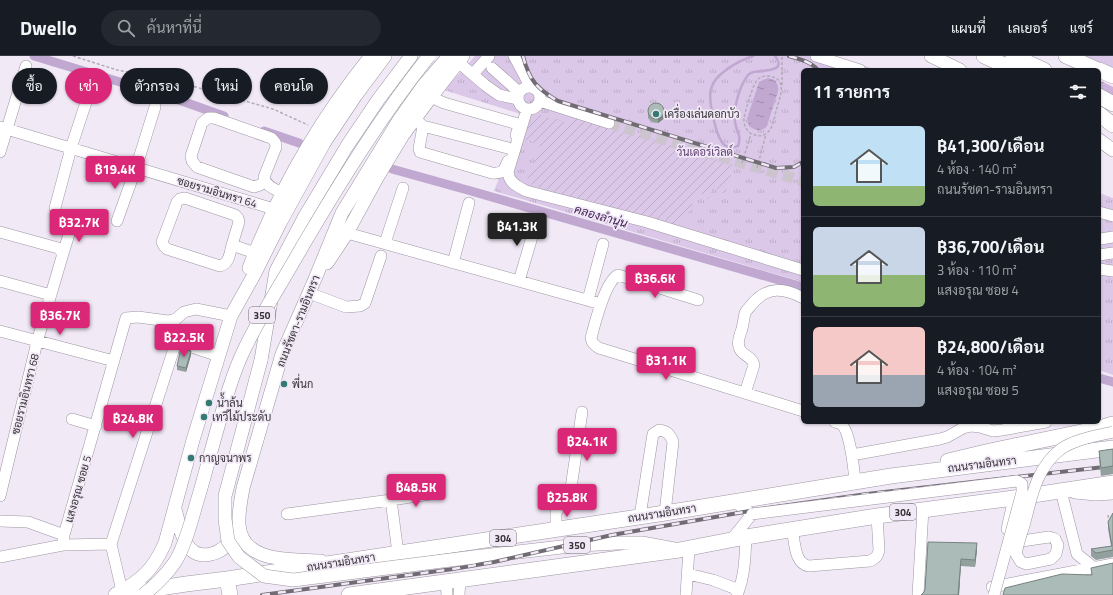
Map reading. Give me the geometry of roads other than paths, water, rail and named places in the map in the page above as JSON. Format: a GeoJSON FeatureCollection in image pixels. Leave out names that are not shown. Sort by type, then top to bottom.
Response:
{"type":"FeatureCollection","features":[{"type":"Feature","properties":{"kind":"highway"},"geometry":{"type":"LineString","coordinates":[[984,56],[1011,68]]}},
{"type":"Feature","properties":{"kind":"highway"},"geometry":{"type":"LineString","coordinates":[[1013,56],[1040,68]]}},
{"type":"Feature","properties":{"kind":"highway"},"geometry":{"type":"LineString","coordinates":[[1066,56],[1094,68]]}},
{"type":"Feature","properties":{"kind":"highway"},"geometry":{"type":"LineString","coordinates":[[1101,71],[1113,76]]}},
{"type":"Feature","properties":{"kind":"highway"},"geometry":{"type":"LineString","coordinates":[[1101,97],[1113,104]]}},
{"type":"Feature","properties":{"kind":"highway"},"geometry":{"type":"LineString","coordinates":[[1101,116],[1113,125]]}},
{"type":"Feature","properties":{"kind":"highway"},"geometry":{"type":"LineString","coordinates":[[891,476],[960,457],[1054,438],[1113,424]]}},
{"type":"Feature","properties":{"kind":"highway"},"geometry":{"type":"LineString","coordinates":[[1093,451],[1113,445]]}},
{"type":"Feature","properties":{"kind":"highway","name":"ถนนรามอินทรา"},"geometry":{"type":"LineString","coordinates":[[117,594],[187,590],[227,579],[665,513],[855,481],[1113,448]]}},
{"type":"Feature","properties":{"kind":"highway","name":"304"},"geometry":{"type":"LineString","coordinates":[[349,595],[453,588],[792,529],[1061,490],[1112,491]]}},
{"type":"Feature","properties":{"kind":"highway"},"geometry":{"type":"LineString","coordinates":[[227,579],[230,595]]}},
{"type":"Feature","properties":{"kind":"main road"},"geometry":{"type":"LineString","coordinates":[[231,316],[255,252],[282,192],[318,130],[371,56]]}},
{"type":"Feature","properties":{"kind":"main road","name":"350"},"geometry":{"type":"LineString","coordinates":[[117,594],[147,574],[154,565],[165,543],[231,316],[324,143],[356,94],[385,56]]}},
{"type":"Feature","properties":{"kind":"main road"},"geometry":{"type":"LineString","coordinates":[[276,271],[292,230],[323,169],[355,117],[400,56]]}},
{"type":"Feature","properties":{"kind":"main road","name":"ถนนรัชดา-รามอินทรา"},"geometry":{"type":"LineString","coordinates":[[411,56],[361,124],[332,169],[276,271],[261,360],[225,496],[225,519],[228,541],[239,557],[264,576],[293,580],[579,545],[618,542],[642,543],[684,549]]}},
{"type":"Feature","properties":{"kind":"main road","name":"350"},"geometry":{"type":"LineString","coordinates":[[143,595],[155,586],[176,561],[194,510],[234,373],[256,326],[362,149],[400,93],[429,56]]}},
{"type":"Feature","properties":{"kind":"main road"},"geometry":{"type":"LineString","coordinates":[[931,56],[956,68]]}},
{"type":"Feature","properties":{"kind":"main road"},"geometry":{"type":"LineString","coordinates":[[315,279],[329,261],[347,233],[377,178],[403,135],[419,122],[431,97],[457,58]]}},
{"type":"Feature","properties":{"kind":"main road","name":"ถนนรัชดา-รามอินทรา"},"geometry":{"type":"LineString","coordinates":[[338,562],[272,558],[260,554],[249,547],[242,537],[239,526],[239,508],[242,488],[282,354],[342,213],[399,120],[424,86],[457,58]]}},
{"type":"Feature","properties":{"kind":"main road"},"geometry":{"type":"LineString","coordinates":[[1101,141],[1113,150]]}},
{"type":"Feature","properties":{"kind":"main road"},"geometry":{"type":"LineString","coordinates":[[175,508],[182,537],[192,551],[204,556],[217,553],[225,547],[232,539],[239,526]]}},
{"type":"Feature","properties":{"kind":"street"},"geometry":{"type":"LineString","coordinates":[[473,74],[489,56]]}},
{"type":"Feature","properties":{"kind":"street"},"geometry":{"type":"LineString","coordinates":[[816,56],[854,68]]}},
{"type":"Feature","properties":{"kind":"street"},"geometry":{"type":"LineString","coordinates":[[512,57],[530,86]]}},
{"type":"Feature","properties":{"kind":"street"},"geometry":{"type":"LineString","coordinates":[[457,58],[485,85],[499,95],[518,95]]}},
{"type":"Feature","properties":{"kind":"street"},"geometry":{"type":"LineString","coordinates":[[0,152],[4,128],[26,66]]}},
{"type":"Feature","properties":{"kind":"street"},"geometry":{"type":"LineString","coordinates":[[492,68],[518,95],[520,105],[523,108],[527,109],[535,107],[540,101],[538,90],[530,86],[524,87],[518,95]]}},
{"type":"Feature","properties":{"kind":"street"},"geometry":{"type":"LineString","coordinates":[[431,97],[444,104],[518,124],[519,126],[512,149],[503,171],[499,174],[420,152],[419,122],[512,149]]}},
{"type":"Feature","properties":{"kind":"street"},"geometry":{"type":"LineString","coordinates":[[540,101],[609,123]]}},
{"type":"Feature","properties":{"kind":"street"},"geometry":{"type":"LineString","coordinates":[[55,208],[71,148],[85,104]]}},
{"type":"Feature","properties":{"kind":"street"},"geometry":{"type":"LineString","coordinates":[[117,221],[136,168],[155,107]]}},
{"type":"Feature","properties":{"kind":"street"},"geometry":{"type":"LineString","coordinates":[[527,109],[508,172],[509,178],[514,184],[526,191],[647,222],[801,269]]}},
{"type":"Feature","properties":{"kind":"street"},"geometry":{"type":"LineString","coordinates":[[1101,109],[1113,117]]}},
{"type":"Feature","properties":{"kind":"street"},"geometry":{"type":"LineString","coordinates":[[265,181],[260,186],[254,187],[196,166],[192,161],[191,156],[203,122],[208,118],[214,118],[272,138],[276,143],[276,147],[264,178],[268,186],[282,192]]}},
{"type":"Feature","properties":{"kind":"street","name":"ซอยรามอินทรา 64"},"geometry":{"type":"LineString","coordinates":[[4,128],[274,209]]}},
{"type":"Feature","properties":{"kind":"street"},"geometry":{"type":"LineString","coordinates":[[385,244],[403,188]]}},
{"type":"Feature","properties":{"kind":"street"},"geometry":{"type":"LineString","coordinates":[[186,198],[236,215],[239,222],[232,245],[226,263],[220,266],[167,249],[162,242],[177,202],[180,199],[186,198]]}},
{"type":"Feature","properties":{"kind":"street"},"geometry":{"type":"LineString","coordinates":[[453,263],[469,203]]}},
{"type":"Feature","properties":{"kind":"street"},"geometry":{"type":"LineString","coordinates":[[1101,213],[1113,216]]}},
{"type":"Feature","properties":{"kind":"street"},"geometry":{"type":"LineString","coordinates":[[519,281],[537,220]]}},
{"type":"Feature","properties":{"kind":"street","name":"ซอยรามอินทรา 68"},"geometry":{"type":"LineString","coordinates":[[0,496],[60,252],[73,221]]}},
{"type":"Feature","properties":{"kind":"street"},"geometry":{"type":"LineString","coordinates":[[0,232],[60,252]]}},
{"type":"Feature","properties":{"kind":"street"},"geometry":{"type":"LineString","coordinates":[[347,233],[601,304]]}},
{"type":"Feature","properties":{"kind":"street"},"geometry":{"type":"LineString","coordinates":[[1101,239],[1113,238]]}},
{"type":"Feature","properties":{"kind":"street"},"geometry":{"type":"LineString","coordinates":[[588,300],[603,244]]}},
{"type":"Feature","properties":{"kind":"street"},"geometry":{"type":"LineString","coordinates":[[232,245],[255,252]]}},
{"type":"Feature","properties":{"kind":"street"},"geometry":{"type":"LineString","coordinates":[[1101,255],[1113,253]]}},
{"type":"Feature","properties":{"kind":"street"},"geometry":{"type":"LineString","coordinates":[[308,293],[346,307],[360,306],[365,303],[381,256]]}},
{"type":"Feature","properties":{"kind":"street"},"geometry":{"type":"LineString","coordinates":[[1101,269],[1113,271]]}},
{"type":"Feature","properties":{"kind":"street"},"geometry":{"type":"LineString","coordinates":[[698,300],[618,276],[614,277],[601,304],[591,338],[592,342],[598,348],[801,410]]}},
{"type":"Feature","properties":{"kind":"street"},"geometry":{"type":"LineString","coordinates":[[0,281],[50,295]]}},
{"type":"Feature","properties":{"kind":"street"},"geometry":{"type":"LineString","coordinates":[[746,393],[754,365],[751,358],[740,349],[738,342],[748,308],[764,293],[771,291],[779,290],[801,297]]}},
{"type":"Feature","properties":{"kind":"street","name":"แสงอรุณ ซอย 5"},"geometry":{"type":"LineString","coordinates":[[64,540],[126,318],[138,317],[168,321],[176,319],[184,312],[196,309],[231,316]]}},
{"type":"Feature","properties":{"kind":"street"},"geometry":{"type":"LineString","coordinates":[[0,331],[37,342],[114,361]]}},
{"type":"Feature","properties":{"kind":"street"},"geometry":{"type":"LineString","coordinates":[[117,594],[111,544],[176,342],[219,356]]}},
{"type":"Feature","properties":{"kind":"street"},"geometry":{"type":"LineString","coordinates":[[556,530],[556,513],[571,488],[582,412]]}},
{"type":"Feature","properties":{"kind":"street"},"geometry":{"type":"LineString","coordinates":[[72,419],[96,426]]}},
{"type":"Feature","properties":{"kind":"street"},"geometry":{"type":"LineString","coordinates":[[841,424],[846,431],[852,456],[855,481]]}},
{"type":"Feature","properties":{"kind":"street"},"geometry":{"type":"LineString","coordinates":[[852,456],[940,439],[963,428],[971,426],[993,431],[1035,424]]}},
{"type":"Feature","properties":{"kind":"street"},"geometry":{"type":"LineString","coordinates":[[640,516],[653,434],[659,430],[664,430],[669,434],[673,442],[665,513]]}},
{"type":"Feature","properties":{"kind":"street"},"geometry":{"type":"LineString","coordinates":[[996,570],[1017,546],[1022,541],[1049,536],[1055,540],[1058,545],[1056,554],[1051,559],[1026,564],[1020,562],[1016,554],[1025,520],[1034,487],[1038,478],[1053,457],[1062,449],[1075,442],[1113,432]]}},
{"type":"Feature","properties":{"kind":"street"},"geometry":{"type":"LineString","coordinates":[[733,502],[752,514],[1017,481],[1022,484],[1022,492],[1007,547],[992,592]]}},
{"type":"Feature","properties":{"kind":"street"},"geometry":{"type":"LineString","coordinates":[[1061,490],[1077,554],[1093,567]]}},
{"type":"Feature","properties":{"kind":"street"},"geometry":{"type":"LineString","coordinates":[[287,514],[437,493]]}},
{"type":"Feature","properties":{"kind":"street"},"geometry":{"type":"LineString","coordinates":[[992,592],[1014,498]]}},
{"type":"Feature","properties":{"kind":"street"},"geometry":{"type":"LineString","coordinates":[[391,500],[398,553]]}},
{"type":"Feature","properties":{"kind":"street"},"geometry":{"type":"LineString","coordinates":[[918,595],[923,509]]}},
{"type":"Feature","properties":{"kind":"street"},"geometry":{"type":"LineString","coordinates":[[731,540],[752,514]]}},
{"type":"Feature","properties":{"kind":"street"},"geometry":{"type":"LineString","coordinates":[[792,529],[797,555],[799,561],[804,565],[809,566],[870,561],[876,558],[879,550],[877,516]]}},
{"type":"Feature","properties":{"kind":"street"},"geometry":{"type":"LineString","coordinates":[[1007,547],[1025,520]]}},
{"type":"Feature","properties":{"kind":"street"},"geometry":{"type":"LineString","coordinates":[[0,521],[28,522],[64,540]]}},
{"type":"Feature","properties":{"kind":"street"},"geometry":{"type":"LineString","coordinates":[[688,574],[712,580],[738,593],[744,574],[746,537]]}},
{"type":"Feature","properties":{"kind":"street"},"geometry":{"type":"LineString","coordinates":[[0,557],[64,540],[111,544]]}},
{"type":"Feature","properties":{"kind":"street"},"geometry":{"type":"LineString","coordinates":[[684,549],[688,574],[686,595]]}},
{"type":"Feature","properties":{"kind":"street"},"geometry":{"type":"LineString","coordinates":[[1067,572],[1077,554]]}},
{"type":"Feature","properties":{"kind":"street"},"geometry":{"type":"LineString","coordinates":[[992,592],[1067,572],[1113,564]]}},
{"type":"Feature","properties":{"kind":"water"},"geometry":{"type":"Polygon","coordinates":[[[768,78],[773,79],[776,82],[778,91],[767,126],[761,130],[756,130],[749,126],[747,119],[759,82],[768,78]]]}},
{"type":"Feature","properties":{"kind":"waterway","name":"คลองลำนุ่น"},"geometry":{"type":"LineString","coordinates":[[34,56],[176,99],[224,116]]}},
{"type":"Feature","properties":{"kind":"waterway"},"geometry":{"type":"LineString","coordinates":[[753,56],[728,68],[717,78],[711,89],[710,94],[712,110],[716,128],[722,143],[732,148],[738,146],[739,142],[735,122],[735,111],[737,99],[743,82],[750,73],[771,70],[778,66],[775,56]]}},
{"type":"Feature","properties":{"kind":"waterway","name":"คลองลำนุ่น"},"geometry":{"type":"LineString","coordinates":[[264,131],[299,143]]}},
{"type":"Feature","properties":{"kind":"waterway","name":"คลองลำนุ่น"},"geometry":{"type":"LineString","coordinates":[[392,169],[801,286]]}},
{"type":"Feature","properties":{"kind":"waterway","name":"คลองลำนุ่น"},"geometry":{"type":"LineString","coordinates":[[1101,379],[1113,382]]}},
{"type":"Feature","properties":{"kind":"tunnel"},"geometry":{"type":"LineString","coordinates":[[609,123],[801,180]]}},
{"type":"Feature","properties":{"kind":"railway"},"geometry":{"type":"LineString","coordinates":[[523,56],[531,78],[539,88],[558,101],[776,168],[794,167],[801,163]]}},
{"type":"Feature","properties":{"kind":"railway"},"geometry":{"type":"LineString","coordinates":[[789,56],[809,63],[816,68]]}},
{"type":"Feature","properties":{"kind":"railway"},"geometry":{"type":"LineString","coordinates":[[262,595],[494,562],[612,535],[761,509],[867,494],[1113,466]]}},
{"type":"Feature","properties":{"kind":"place","name":"เครื่องเล่นดอกบัว"},"geometry":{"type":"Point","coordinates":[656,114]}},
{"type":"Feature","properties":{"kind":"place","name":"พี่นก"},"geometry":{"type":"Point","coordinates":[284,384]}},
{"type":"Feature","properties":{"kind":"place","name":"น้ำล้น"},"geometry":{"type":"Point","coordinates":[209,403]}},
{"type":"Feature","properties":{"kind":"place","name":"เทวีไม้ประดับ"},"geometry":{"type":"Point","coordinates":[204,417]}},
{"type":"Feature","properties":{"kind":"place","name":"กาญจนาพร"},"geometry":{"type":"Point","coordinates":[191,458]}},
{"type":"Feature","properties":{"kind":"park label","name":"วันเดอร์เวิลด์"},"geometry":{"type":"Point","coordinates":[705,152]}}]}
